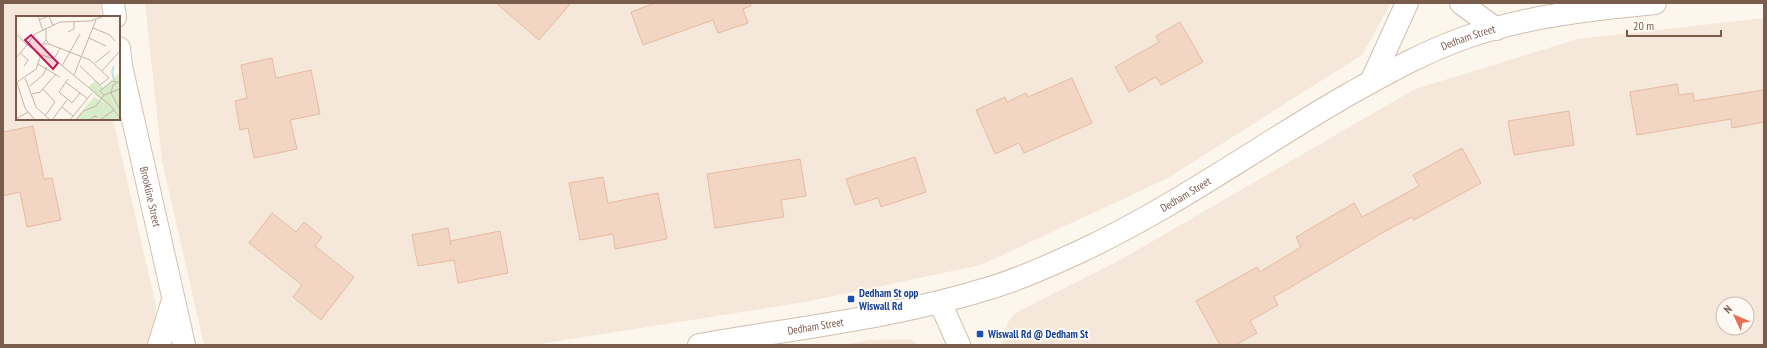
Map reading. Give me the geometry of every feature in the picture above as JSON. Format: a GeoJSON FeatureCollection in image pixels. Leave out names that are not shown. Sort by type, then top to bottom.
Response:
{"type":"FeatureCollection","features":[{"type":"Feature","properties":{"kind":"street"},"geometry":{"type":"LineString","coordinates":[[114,3],[115,16]]}},
{"type":"Feature","properties":{"kind":"street"},"geometry":{"type":"LineString","coordinates":[[1371,82],[1407,3]]}},
{"type":"Feature","properties":{"kind":"street"},"geometry":{"type":"LineString","coordinates":[[1461,3],[1496,29]]}},
{"type":"Feature","properties":{"kind":"street","name":"Dedham Street"},"geometry":{"type":"LineString","coordinates":[[699,345],[894,312],[940,302],[1022,277],[1109,238],[1192,190],[1306,120],[1417,57],[1468,36],[1496,29],[1581,12],[1655,3]]}},
{"type":"Feature","properties":{"kind":"street","name":"Brookline Street"},"geometry":{"type":"LineString","coordinates":[[120,57],[184,345]]}},
{"type":"Feature","properties":{"kind":"street"},"geometry":{"type":"LineString","coordinates":[[159,345],[174,297]]}},
{"type":"Feature","properties":{"kind":"street"},"geometry":{"type":"LineString","coordinates":[[940,302],[959,345]]}},
{"type":"Feature","properties":{"kind":"shaded area"},"geometry":{"type":"Polygon","coordinates":[[[3,3],[100,3],[101,16],[16,16],[16,120],[113,120],[156,306],[152,345],[3,345],[3,3]]]}},
{"type":"Feature","properties":{"kind":"shaded area"},"geometry":{"type":"Polygon","coordinates":[[[145,3],[1391,3],[1362,55],[1168,178],[981,265],[805,302],[533,345],[204,345],[162,161],[145,3]]]}},
{"type":"Feature","properties":{"kind":"shaded area"},"geometry":{"type":"Polygon","coordinates":[[[1764,18],[1764,345],[1002,345],[1008,322],[1015,313],[1120,260],[1415,89],[1578,39],[1764,18]]]}},
{"type":"Feature","properties":{"kind":"shaded area"},"geometry":{"type":"Polygon","coordinates":[[[911,339],[918,345],[843,345],[869,340],[911,339]]]}},
{"type":"Feature","properties":{"kind":"building"},"geometry":{"type":"Polygon","coordinates":[[[496,3],[571,3],[539,40],[496,3]]]}},
{"type":"Feature","properties":{"kind":"building"},"geometry":{"type":"Polygon","coordinates":[[[655,3],[750,3],[751,6],[743,9],[748,23],[718,33],[713,20],[643,45],[631,12],[655,3]]]}},
{"type":"Feature","properties":{"kind":"building"},"geometry":{"type":"Polygon","coordinates":[[[1180,22],[1203,62],[1161,85],[1156,77],[1129,92],[1115,67],[1159,42],[1156,36],[1180,22]]]}},
{"type":"Feature","properties":{"kind":"building"},"geometry":{"type":"Polygon","coordinates":[[[272,58],[276,78],[311,70],[320,114],[290,120],[297,149],[254,158],[248,128],[240,130],[235,101],[247,98],[241,65],[272,58]]]}},
{"type":"Feature","properties":{"kind":"building"},"geometry":{"type":"Polygon","coordinates":[[[1072,78],[1092,123],[1024,153],[1019,143],[995,154],[976,110],[1005,97],[1007,102],[1026,93],[1028,97],[1072,78]]]}},
{"type":"Feature","properties":{"kind":"building"},"geometry":{"type":"Polygon","coordinates":[[[1677,84],[1679,95],[1693,93],[1694,101],[1764,90],[1764,122],[1732,128],[1731,119],[1637,135],[1630,92],[1677,84]]]}},
{"type":"Feature","properties":{"kind":"building"},"geometry":{"type":"Polygon","coordinates":[[[1569,111],[1574,145],[1514,155],[1508,121],[1569,111]]]}},
{"type":"Feature","properties":{"kind":"building"},"geometry":{"type":"Polygon","coordinates":[[[33,126],[44,179],[52,178],[61,220],[27,227],[20,192],[3,196],[3,132],[33,126]]]}},
{"type":"Feature","properties":{"kind":"building"},"geometry":{"type":"Polygon","coordinates":[[[1462,148],[1481,183],[1414,220],[1412,217],[1382,233],[1274,297],[1278,305],[1250,321],[1257,333],[1236,345],[1220,345],[1196,301],[1257,267],[1260,272],[1301,247],[1296,237],[1354,203],[1362,217],[1419,186],[1413,175],[1462,148]]]}},
{"type":"Feature","properties":{"kind":"building"},"geometry":{"type":"Polygon","coordinates":[[[915,157],[926,192],[881,207],[878,198],[855,205],[846,179],[915,157]]]}},
{"type":"Feature","properties":{"kind":"building"},"geometry":{"type":"Polygon","coordinates":[[[800,159],[806,196],[781,200],[784,217],[715,228],[707,174],[800,159]]]}},
{"type":"Feature","properties":{"kind":"building"},"geometry":{"type":"Polygon","coordinates":[[[603,177],[608,203],[658,193],[667,239],[615,249],[613,234],[580,240],[569,183],[603,177]]]}},
{"type":"Feature","properties":{"kind":"building"},"geometry":{"type":"Polygon","coordinates":[[[272,213],[296,232],[304,222],[322,237],[315,246],[354,277],[321,320],[293,297],[302,285],[249,243],[272,213]]]}},
{"type":"Feature","properties":{"kind":"building"},"geometry":{"type":"Polygon","coordinates":[[[448,228],[450,241],[500,231],[508,273],[458,283],[454,260],[418,266],[412,235],[448,228]]]}},
{"type":"Feature","properties":{"kind":"place","name":"Dedham St opp Wiswall Rd"},"geometry":{"type":"Point","coordinates":[851,299]}},
{"type":"Feature","properties":{"kind":"place","name":"Wiswall Rd @ Dedham St"},"geometry":{"type":"Point","coordinates":[980,334]}}]}
